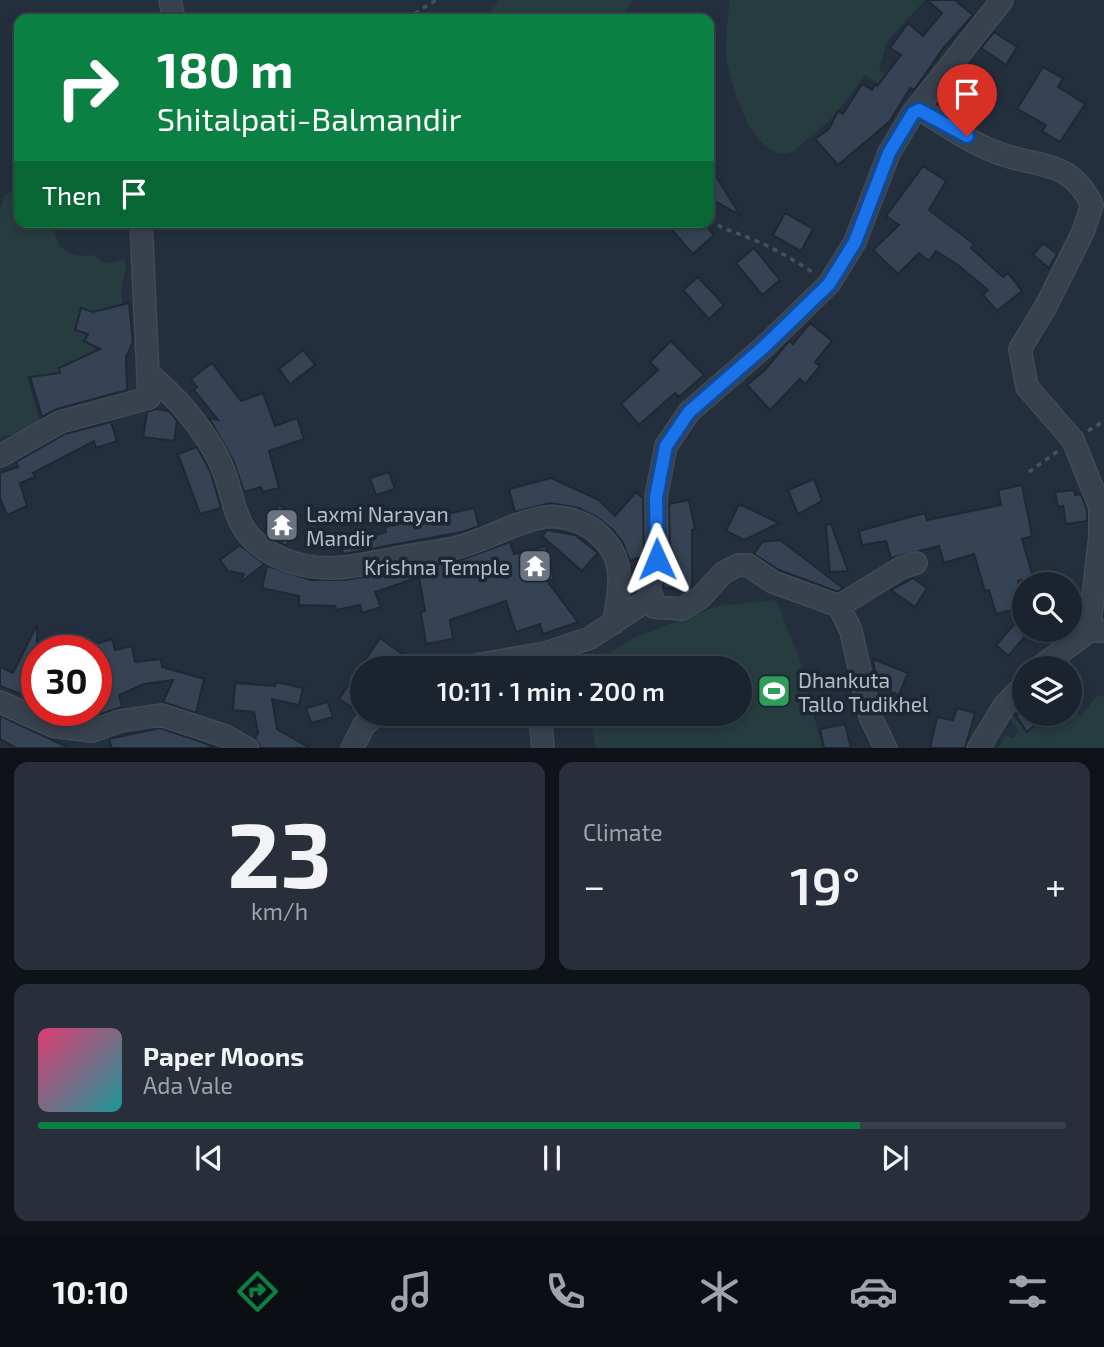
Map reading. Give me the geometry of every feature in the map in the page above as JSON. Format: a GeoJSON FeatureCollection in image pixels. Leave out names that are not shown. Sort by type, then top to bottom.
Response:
{"type":"FeatureCollection","features":[{"type":"Feature","properties":{"kind":"street"},"geometry":{"type":"LineString","coordinates":[[886,748],[870,716],[851,631],[839,606],[773,582],[748,565],[738,565],[723,573],[700,598],[682,609],[654,607],[650,592],[657,559],[656,497],[666,446],[689,412],[765,346],[829,284],[855,242],[889,153],[913,113],[919,110],[1002,0]]}},
{"type":"Feature","properties":{"kind":"street"},"geometry":{"type":"LineString","coordinates":[[919,110],[1000,154],[1068,172],[1084,188],[1092,205],[1083,232],[1046,306],[1020,349],[1027,387],[1073,440],[1100,507],[1096,631],[1057,656]]}},
{"type":"Feature","properties":{"kind":"street"},"geometry":{"type":"LineString","coordinates":[[0,456],[61,422],[149,398],[141,228]]}},
{"type":"Feature","properties":{"kind":"street"},"geometry":{"type":"LineString","coordinates":[[150,376],[173,395],[216,454],[233,507],[249,537],[282,559],[320,569],[345,569],[455,548],[545,517],[571,519],[587,526],[608,541],[613,549],[619,580],[614,623]]}},
{"type":"Feature","properties":{"kind":"street"},"geometry":{"type":"LineString","coordinates":[[839,606],[901,568],[916,563]]}},
{"type":"Feature","properties":{"kind":"street"},"geometry":{"type":"LineString","coordinates":[[554,656],[614,623],[650,592]]}},
{"type":"Feature","properties":{"kind":"street"},"geometry":{"type":"LineString","coordinates":[[978,748],[1003,706],[1012,697]]}},
{"type":"Feature","properties":{"kind":"street"},"geometry":{"type":"LineString","coordinates":[[0,702],[52,726],[92,731],[120,721],[162,715],[225,736],[248,748]]}},
{"type":"Feature","properties":{"kind":"street"},"geometry":{"type":"LineString","coordinates":[[352,748],[363,726]]}},
{"type":"Feature","properties":{"kind":"street"},"geometry":{"type":"LineString","coordinates":[[541,726],[543,748]]}},
{"type":"Feature","properties":{"kind":"path"},"geometry":{"type":"LineString","coordinates":[[414,14],[436,0]]}},
{"type":"Feature","properties":{"kind":"path"},"geometry":{"type":"LineString","coordinates":[[714,224],[726,232],[752,239],[796,261],[829,284]]}},
{"type":"Feature","properties":{"kind":"path"},"geometry":{"type":"LineString","coordinates":[[1029,472],[1073,440]]}},
{"type":"Feature","properties":{"kind":"green space"},"geometry":{"type":"Polygon","coordinates":[[[500,0],[633,0],[624,14],[491,14],[500,0]]]}},
{"type":"Feature","properties":{"kind":"green space"},"geometry":{"type":"Polygon","coordinates":[[[729,0],[925,0],[887,42],[879,70],[908,91],[901,98],[865,75],[823,127],[793,151],[777,152],[765,145],[754,133],[732,82],[726,54],[729,0]]]}},
{"type":"Feature","properties":{"kind":"green space"},"geometry":{"type":"Polygon","coordinates":[[[14,192],[14,228],[54,228],[64,250],[77,255],[94,255],[106,264],[125,259],[126,268],[121,289],[123,317],[114,319],[109,308],[93,312],[81,308],[75,330],[87,334],[84,341],[97,347],[97,355],[59,368],[59,373],[27,377],[40,422],[24,435],[6,435],[0,438],[0,211],[5,194],[14,192]]]}},
{"type":"Feature","properties":{"kind":"green space","name":"Dhankuta Tallo Tudikhel"},"geometry":{"type":"Polygon","coordinates":[[[776,600],[800,660],[822,748],[596,748],[591,726],[752,726],[752,656],[606,656],[633,638],[718,606],[776,600]]]}},
{"type":"Feature","properties":{"kind":"green space"},"geometry":{"type":"Polygon","coordinates":[[[1104,695],[1104,748],[999,748],[1005,736],[1013,738],[1019,731],[1015,726],[1022,726],[1027,732],[1034,726],[1082,726],[1082,715],[1096,697],[1104,695]]]}},
{"type":"Feature","properties":{"kind":"building"},"geometry":{"type":"Polygon","coordinates":[[[927,0],[955,0],[973,15],[944,47],[914,90],[910,88],[890,121],[838,165],[815,139],[829,129],[838,111],[843,114],[862,84],[872,90],[877,86],[901,55],[890,48],[908,23],[923,36],[942,13],[927,0]]]}},
{"type":"Feature","properties":{"kind":"building"},"geometry":{"type":"Polygon","coordinates":[[[994,32],[1017,47],[1006,65],[981,48],[994,32]]]}},
{"type":"Feature","properties":{"kind":"building"},"geometry":{"type":"Polygon","coordinates":[[[1043,67],[1063,78],[1058,87],[1085,104],[1060,142],[1042,131],[1046,125],[1017,109],[1043,67]]]}},
{"type":"Feature","properties":{"kind":"building"},"geometry":{"type":"Polygon","coordinates":[[[951,86],[975,101],[964,121],[937,104],[951,86]]]}},
{"type":"Feature","properties":{"kind":"building"},"geometry":{"type":"Polygon","coordinates":[[[923,166],[946,181],[929,210],[974,244],[971,248],[1003,277],[1008,273],[1022,291],[997,311],[983,295],[988,290],[936,251],[929,261],[919,253],[898,274],[873,250],[899,225],[886,216],[923,166]]]}},
{"type":"Feature","properties":{"kind":"building"},"geometry":{"type":"Polygon","coordinates":[[[714,173],[740,215],[714,201],[714,173]]]}},
{"type":"Feature","properties":{"kind":"building"},"geometry":{"type":"Polygon","coordinates":[[[785,213],[813,229],[801,251],[773,235],[785,213]]]}},
{"type":"Feature","properties":{"kind":"building"},"geometry":{"type":"Polygon","coordinates":[[[670,228],[708,228],[714,235],[693,254],[670,228]]]}},
{"type":"Feature","properties":{"kind":"building"},"geometry":{"type":"Polygon","coordinates":[[[1043,243],[1057,254],[1049,268],[1033,255],[1043,243]]]}},
{"type":"Feature","properties":{"kind":"building"},"geometry":{"type":"Polygon","coordinates":[[[754,248],[780,280],[762,295],[736,263],[754,248]]]}},
{"type":"Feature","properties":{"kind":"building"},"geometry":{"type":"Polygon","coordinates":[[[698,277],[724,305],[709,319],[683,290],[698,277]]]}},
{"type":"Feature","properties":{"kind":"building"},"geometry":{"type":"Polygon","coordinates":[[[129,303],[133,342],[126,357],[127,390],[57,409],[42,417],[30,377],[60,373],[59,368],[100,349],[84,341],[88,334],[75,330],[81,308],[93,312],[129,303]]]}},
{"type":"Feature","properties":{"kind":"building"},"geometry":{"type":"Polygon","coordinates":[[[810,323],[832,341],[815,362],[820,366],[805,384],[800,379],[770,410],[747,385],[765,370],[789,341],[793,344],[810,323]]]}},
{"type":"Feature","properties":{"kind":"building"},"geometry":{"type":"Polygon","coordinates":[[[671,341],[704,375],[679,397],[675,393],[639,425],[621,404],[658,370],[650,362],[671,341]]]}},
{"type":"Feature","properties":{"kind":"building"},"geometry":{"type":"Polygon","coordinates":[[[303,350],[315,365],[290,384],[279,369],[303,350]]]}},
{"type":"Feature","properties":{"kind":"building"},"geometry":{"type":"Polygon","coordinates":[[[212,363],[241,401],[263,393],[275,426],[297,418],[304,439],[269,451],[279,488],[263,492],[261,487],[244,492],[234,462],[209,418],[218,420],[194,390],[197,387],[191,379],[212,363]]]}},
{"type":"Feature","properties":{"kind":"building"},"geometry":{"type":"Polygon","coordinates":[[[156,409],[169,411],[177,421],[174,441],[143,437],[147,412],[156,409]]]}},
{"type":"Feature","properties":{"kind":"building"},"geometry":{"type":"Polygon","coordinates":[[[111,422],[117,441],[96,448],[94,441],[33,473],[35,477],[20,483],[27,506],[7,515],[0,498],[0,473],[18,467],[16,462],[65,434],[111,422]]]}},
{"type":"Feature","properties":{"kind":"building"},"geometry":{"type":"Polygon","coordinates":[[[197,447],[211,473],[221,508],[200,514],[178,454],[197,447]]]}},
{"type":"Feature","properties":{"kind":"building"},"geometry":{"type":"Polygon","coordinates":[[[389,472],[395,489],[376,495],[370,478],[389,472]]]}},
{"type":"Feature","properties":{"kind":"building"},"geometry":{"type":"Polygon","coordinates":[[[551,478],[599,500],[615,516],[636,492],[643,498],[644,556],[630,561],[623,543],[613,530],[597,517],[579,508],[550,503],[515,512],[509,489],[551,478]]]}},
{"type":"Feature","properties":{"kind":"building"},"geometry":{"type":"Polygon","coordinates":[[[814,479],[822,501],[798,514],[788,490],[814,479]]]}},
{"type":"Feature","properties":{"kind":"building"},"geometry":{"type":"Polygon","coordinates":[[[1022,485],[1032,536],[1022,539],[1032,572],[1012,572],[1012,610],[996,614],[989,590],[985,591],[974,554],[944,563],[939,546],[891,558],[886,541],[862,545],[859,531],[925,513],[927,520],[1001,505],[998,490],[1022,485]]]}},
{"type":"Feature","properties":{"kind":"building"},"geometry":{"type":"Polygon","coordinates":[[[1074,490],[1075,495],[1081,494],[1087,510],[1087,521],[1066,524],[1063,506],[1058,507],[1055,492],[1074,490]]]}},
{"type":"Feature","properties":{"kind":"building"},"geometry":{"type":"Polygon","coordinates":[[[689,500],[695,529],[692,530],[692,587],[663,588],[670,559],[669,504],[689,500]]]}},
{"type":"Feature","properties":{"kind":"building"},"geometry":{"type":"Polygon","coordinates":[[[739,504],[779,523],[744,540],[726,531],[739,504]]]}},
{"type":"Feature","properties":{"kind":"building","name":"Laxmi Narayan Mandir"},"geometry":{"type":"Polygon","coordinates":[[[278,505],[301,516],[286,546],[264,532],[278,505]]]}},
{"type":"Feature","properties":{"kind":"building"},"geometry":{"type":"Polygon","coordinates":[[[474,508],[479,526],[462,532],[343,554],[341,544],[386,532],[385,527],[474,508]]]}},
{"type":"Feature","properties":{"kind":"building"},"geometry":{"type":"Polygon","coordinates":[[[831,524],[848,571],[830,572],[826,525],[831,524]]]}},
{"type":"Feature","properties":{"kind":"building"},"geometry":{"type":"Polygon","coordinates":[[[547,530],[575,535],[598,553],[582,571],[542,536],[547,530]]]}},
{"type":"Feature","properties":{"kind":"building"},"geometry":{"type":"Polygon","coordinates":[[[780,540],[843,588],[838,592],[779,570],[754,554],[762,542],[780,540]]]}},
{"type":"Feature","properties":{"kind":"building"},"geometry":{"type":"Polygon","coordinates":[[[510,542],[514,554],[546,546],[554,579],[547,581],[578,622],[543,634],[540,624],[516,632],[506,601],[450,620],[453,639],[426,644],[421,612],[425,611],[419,577],[375,592],[381,607],[362,613],[360,605],[336,610],[335,606],[299,605],[299,596],[262,588],[267,566],[311,580],[344,580],[458,561],[510,542]]]}},
{"type":"Feature","properties":{"kind":"building"},"geometry":{"type":"Polygon","coordinates":[[[240,545],[264,564],[240,583],[244,574],[228,571],[220,560],[240,545]]]}},
{"type":"Feature","properties":{"kind":"building"},"geometry":{"type":"Polygon","coordinates":[[[913,578],[927,588],[915,607],[891,590],[913,578]]]}},
{"type":"Feature","properties":{"kind":"building"},"geometry":{"type":"Polygon","coordinates":[[[1012,627],[1012,642],[1020,642],[1008,656],[996,645],[1012,627]]]}},
{"type":"Feature","properties":{"kind":"building"},"geometry":{"type":"Polygon","coordinates":[[[380,638],[405,656],[368,656],[380,638]]]}},
{"type":"Feature","properties":{"kind":"building"},"geometry":{"type":"Polygon","coordinates":[[[112,639],[115,650],[132,646],[135,662],[161,659],[162,667],[204,679],[196,713],[163,702],[173,680],[144,684],[119,695],[122,707],[112,710],[112,639]]]}},
{"type":"Feature","properties":{"kind":"building"},"geometry":{"type":"Polygon","coordinates":[[[21,657],[21,694],[0,686],[0,667],[13,673],[21,657]]]}},
{"type":"Feature","properties":{"kind":"building"},"geometry":{"type":"Polygon","coordinates":[[[873,659],[908,673],[899,695],[877,686],[873,659]]]}},
{"type":"Feature","properties":{"kind":"building"},"geometry":{"type":"Polygon","coordinates":[[[276,682],[303,688],[299,705],[272,699],[277,729],[310,748],[261,748],[255,738],[258,733],[254,712],[233,710],[235,683],[275,686],[276,682]]]}},
{"type":"Feature","properties":{"kind":"building"},"geometry":{"type":"Polygon","coordinates":[[[350,683],[350,706],[339,699],[350,683]]]}},
{"type":"Feature","properties":{"kind":"building"},"geometry":{"type":"Polygon","coordinates":[[[328,702],[333,717],[311,723],[306,708],[328,702]]]}},
{"type":"Feature","properties":{"kind":"building"},"geometry":{"type":"Polygon","coordinates":[[[957,708],[975,713],[965,748],[930,748],[937,717],[953,720],[957,708]]]}},
{"type":"Feature","properties":{"kind":"building"},"geometry":{"type":"Polygon","coordinates":[[[0,716],[69,748],[16,748],[0,739],[0,716]]]}},
{"type":"Feature","properties":{"kind":"building"},"geometry":{"type":"Polygon","coordinates":[[[845,724],[851,748],[824,748],[820,729],[845,724]]]}},
{"type":"Feature","properties":{"kind":"building"},"geometry":{"type":"Polygon","coordinates":[[[1023,726],[1034,726],[1027,732],[1023,726]]]}},
{"type":"Feature","properties":{"kind":"building"},"geometry":{"type":"Polygon","coordinates":[[[160,728],[215,748],[112,748],[109,739],[160,728]]]}},
{"type":"Feature","properties":{"kind":"place","name":"Laxmi Narayan Mandir"},"geometry":{"type":"Point","coordinates":[282,525]}},
{"type":"Feature","properties":{"kind":"place","name":"Krishna Temple"},"geometry":{"type":"Point","coordinates":[535,566]}},
{"type":"Feature","properties":{"kind":"place","name":"Dhankuta Tallo Tudikhel"},"geometry":{"type":"Point","coordinates":[774,691]}},
{"type":"Feature","properties":{"kind":"route"},"geometry":{"type":"LineString","coordinates":[[657,559],[658,472],[666,446],[689,412],[765,346],[829,284],[855,242],[889,153],[913,113],[919,110],[967,136]]}}]}
